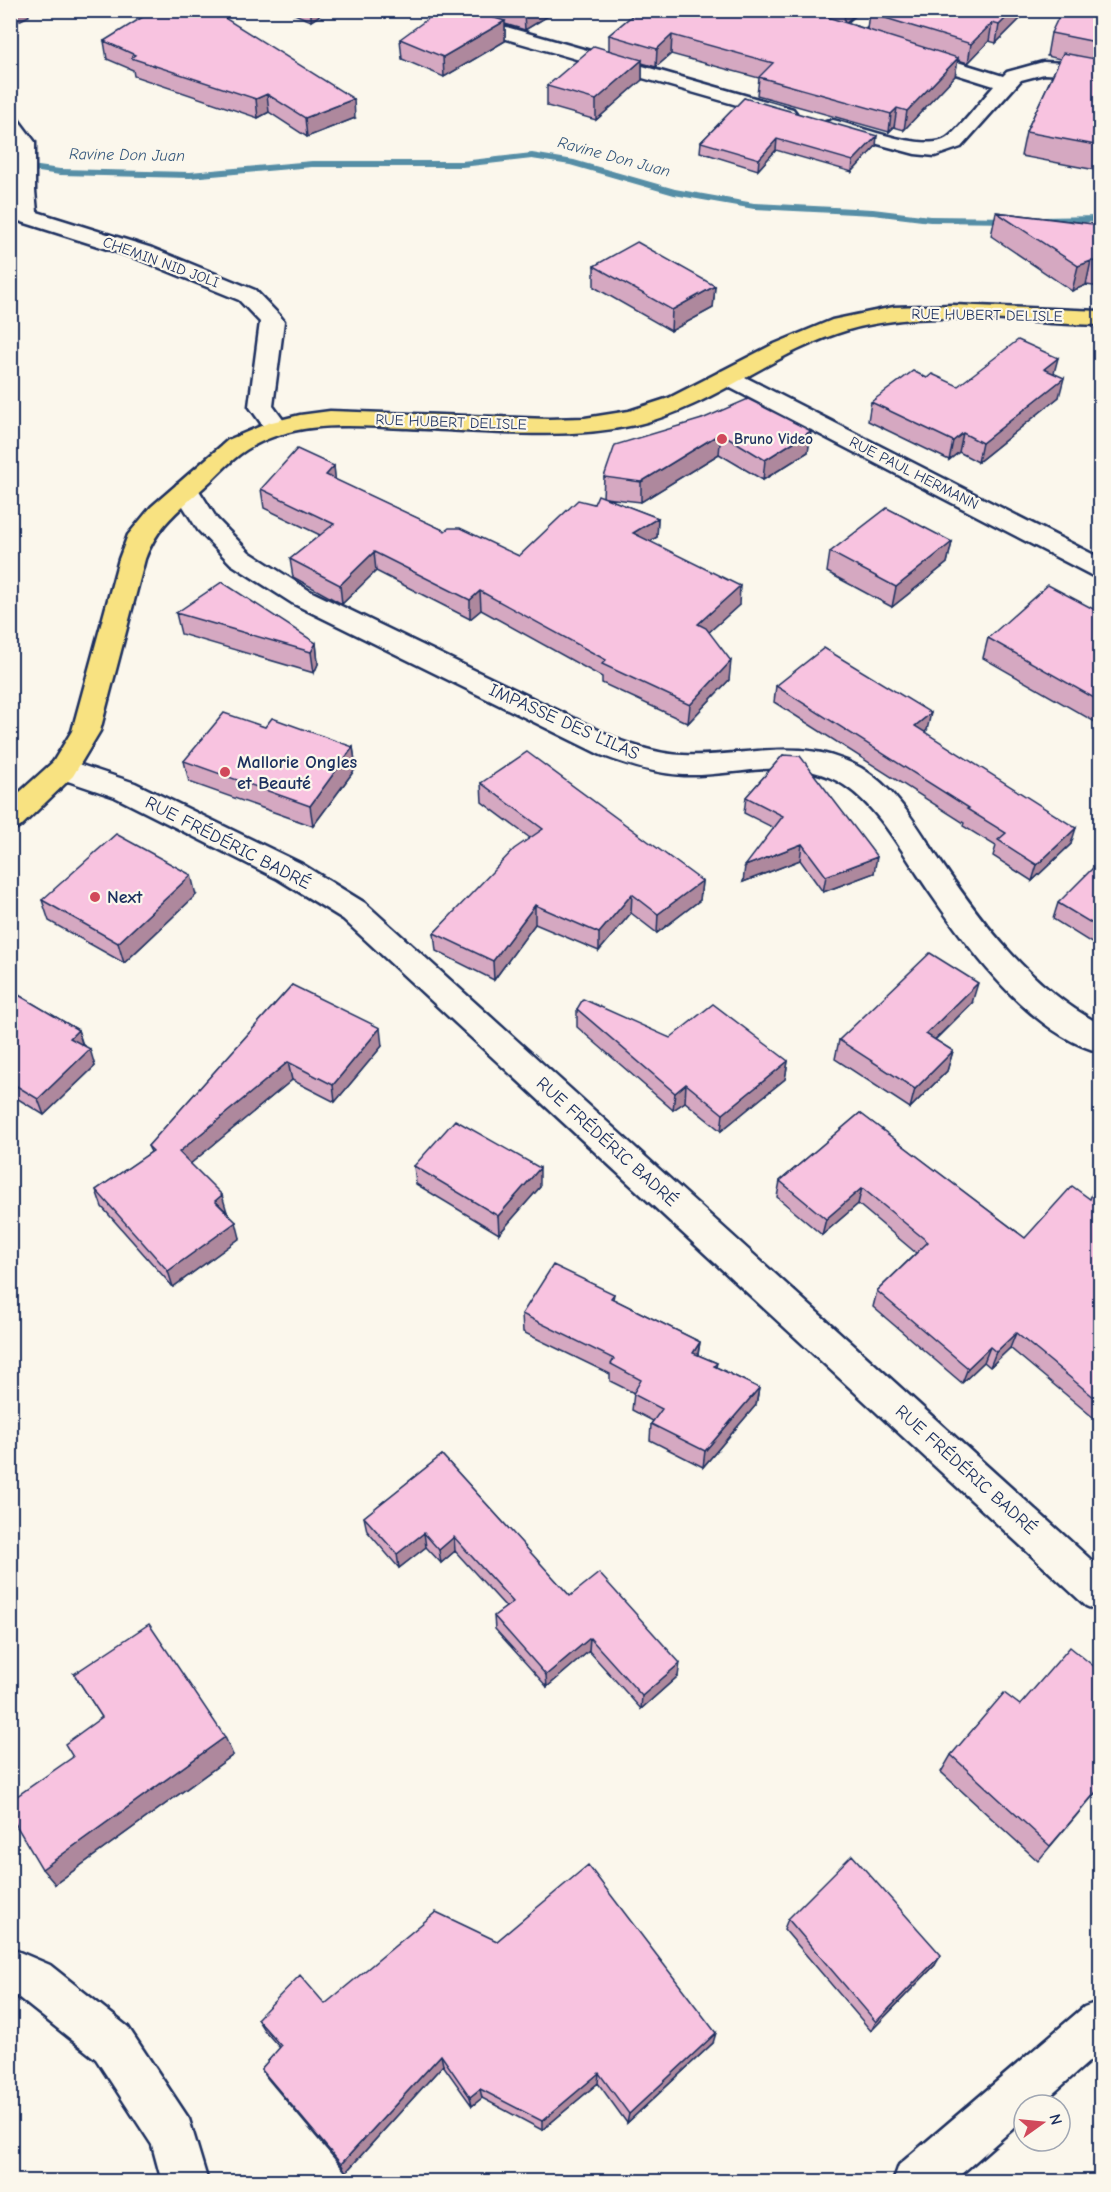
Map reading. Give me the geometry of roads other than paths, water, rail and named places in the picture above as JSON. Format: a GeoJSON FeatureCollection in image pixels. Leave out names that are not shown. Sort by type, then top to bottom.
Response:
{"type":"FeatureCollection","features":[{"type":"Feature","properties":{"kind":"main road","name":"RUE HUBERT DELISLE"},"geometry":{"type":"LineString","coordinates":[[10,819],[63,769],[86,731],[132,559],[141,535],[186,489],[237,445],[277,428],[330,418],[548,426],[585,425],[633,417],[678,403],[780,350],[840,325],[894,314],[953,312],[1101,318]]}},
{"type":"Feature","properties":{"kind":"street"},"geometry":{"type":"LineString","coordinates":[[458,10],[499,31],[807,119],[915,148],[935,150],[954,143],[1005,83],[1014,76],[1043,68],[1099,73]]}},
{"type":"Feature","properties":{"kind":"street"},"geometry":{"type":"LineString","coordinates":[[847,34],[877,10]]}},
{"type":"Feature","properties":{"kind":"street"},"geometry":{"type":"LineString","coordinates":[[825,27],[869,41]]}},
{"type":"Feature","properties":{"kind":"street"},"geometry":{"type":"LineString","coordinates":[[892,48],[1005,83]]}},
{"type":"Feature","properties":{"kind":"street","name":"CHEMIN NID JOLI"},"geometry":{"type":"LineString","coordinates":[[10,122],[25,142],[24,191],[19,223],[144,253],[247,295],[272,321],[261,406],[277,428]]}},
{"type":"Feature","properties":{"kind":"street","name":"RUE PAUL HERMANN"},"geometry":{"type":"LineString","coordinates":[[727,377],[1101,569]]}},
{"type":"Feature","properties":{"kind":"street","name":"IMPASSE DES LILAS"},"geometry":{"type":"LineString","coordinates":[[186,489],[207,524],[240,558],[301,597],[611,748],[666,764],[722,764],[776,757],[808,760],[838,769],[872,790],[895,818],[995,958],[1025,989],[1058,1014],[1101,1039]]}},
{"type":"Feature","properties":{"kind":"street","name":"RUE FRÉDÉRIC BADRÉ"},"geometry":{"type":"LineString","coordinates":[[63,769],[125,790],[289,871],[354,911],[1101,1593]]}},
{"type":"Feature","properties":{"kind":"street"},"geometry":{"type":"LineString","coordinates":[[10,1970],[34,1981],[112,2043],[173,2135],[185,2181]]}},
{"type":"Feature","properties":{"kind":"street"},"geometry":{"type":"LineString","coordinates":[[916,2181],[1101,2023]]}},
{"type":"Feature","properties":{"kind":"waterway","name":"Ravine Don Juan"},"geometry":{"type":"LineString","coordinates":[[10,165],[60,172],[190,175],[312,164],[462,164],[532,156],[571,162],[674,192],[754,206],[873,212],[930,219],[1014,220]]}},
{"type":"Feature","properties":{"kind":"waterway","name":"Ravine Don Juan"},"geometry":{"type":"LineString","coordinates":[[1041,220],[1100,219]]}},
{"type":"Feature","properties":{"kind":"place","name":"Bruno Video"},"geometry":{"type":"Point","coordinates":[722,439]}},
{"type":"Feature","properties":{"kind":"place","name":"Mallorie Ongles et Beauté"},"geometry":{"type":"Point","coordinates":[225,772]}},
{"type":"Feature","properties":{"kind":"place","name":"Next"},"geometry":{"type":"Point","coordinates":[95,897]}}]}
